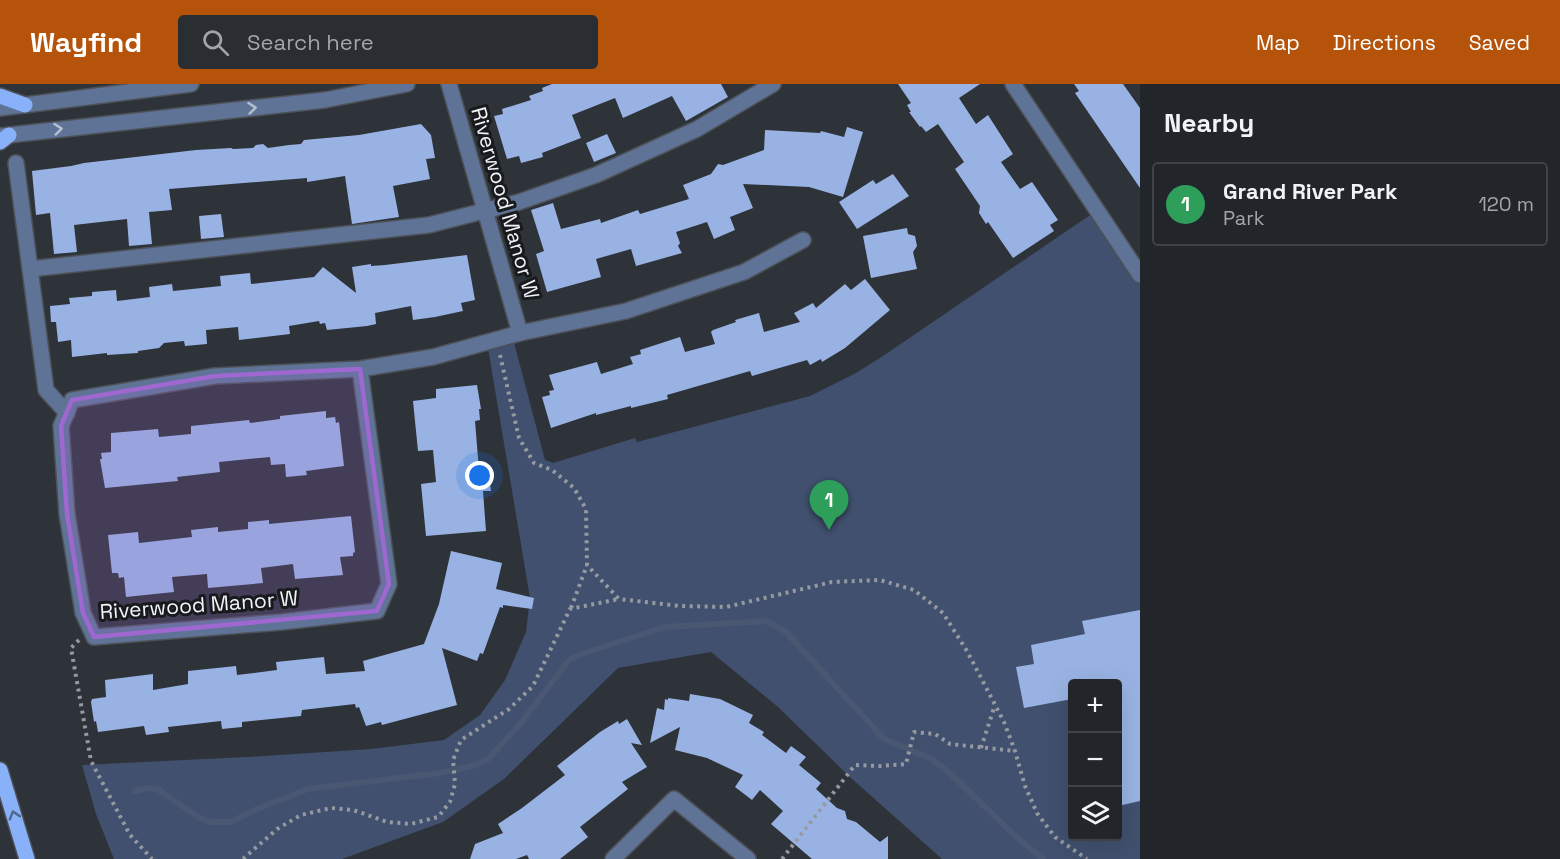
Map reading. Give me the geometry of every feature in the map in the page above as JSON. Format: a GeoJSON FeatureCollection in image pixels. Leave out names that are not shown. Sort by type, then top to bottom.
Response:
{"type":"FeatureCollection","features":[{"type":"Feature","properties":{"kind":"main road"},"geometry":{"type":"LineString","coordinates":[[0,96],[25,105]]}},
{"type":"Feature","properties":{"kind":"main road"},"geometry":{"type":"LineString","coordinates":[[0,770],[27,859]]}},
{"type":"Feature","properties":{"kind":"street"},"geometry":{"type":"LineString","coordinates":[[0,108],[191,84]]}},
{"type":"Feature","properties":{"kind":"street"},"geometry":{"type":"LineString","coordinates":[[369,84],[400,85]]}},
{"type":"Feature","properties":{"kind":"street","name":"Riverwood Manor W"},"geometry":{"type":"LineString","coordinates":[[449,84],[520,333]]}},
{"type":"Feature","properties":{"kind":"street"},"geometry":{"type":"LineString","coordinates":[[30,269],[429,225],[519,202],[596,175],[697,129],[772,84]]}},
{"type":"Feature","properties":{"kind":"street"},"geometry":{"type":"LineString","coordinates":[[1013,84],[1140,275]]}},
{"type":"Feature","properties":{"kind":"street"},"geometry":{"type":"LineString","coordinates":[[3,137],[325,100],[400,85]]}},
{"type":"Feature","properties":{"kind":"street"},"geometry":{"type":"LineString","coordinates":[[16,163],[46,390],[67,413]]}},
{"type":"Feature","properties":{"kind":"street","name":"Riverwood Manor W"},"geometry":{"type":"LineString","coordinates":[[360,369],[389,584],[377,610],[282,622],[94,637],[83,613],[68,514],[61,426],[72,400],[216,376],[360,369],[434,357],[520,333],[626,311],[744,272],[803,240]]}},
{"type":"Feature","properties":{"kind":"street"},"geometry":{"type":"LineString","coordinates":[[613,859],[674,799],[747,859]]}},
{"type":"Feature","properties":{"kind":"path"},"geometry":{"type":"LineString","coordinates":[[243,859],[277,829],[301,815],[331,808],[353,810],[387,822],[411,824],[438,817],[450,802],[455,784],[453,760],[461,740],[509,709],[533,686],[570,609],[587,565],[586,509],[574,488],[552,470],[534,463],[519,438],[496,340]]}},
{"type":"Feature","properties":{"kind":"path"},"geometry":{"type":"LineString","coordinates":[[587,565],[619,599]]}},
{"type":"Feature","properties":{"kind":"path"},"geometry":{"type":"LineString","coordinates":[[570,609],[619,599],[680,606],[726,607],[832,582],[880,580],[914,590],[943,613],[967,651],[995,705],[1015,751],[1025,786],[1037,813],[1054,837],[1087,859]]}},
{"type":"Feature","properties":{"kind":"path"},"geometry":{"type":"LineString","coordinates":[[90,628],[71,648],[91,761],[130,835],[152,859]]}},
{"type":"Feature","properties":{"kind":"path"},"geometry":{"type":"LineString","coordinates":[[981,748],[995,705]]}},
{"type":"Feature","properties":{"kind":"path"},"geometry":{"type":"LineString","coordinates":[[782,859],[855,765],[906,764],[914,732],[935,734],[950,744],[1015,751]]}},
{"type":"Feature","properties":{"kind":"highlighted area"},"geometry":{"type":"Polygon","coordinates":[[[360,369],[389,584],[377,611],[94,637],[83,613],[67,514],[61,426],[72,400],[215,376],[360,369]]]}},
{"type":"Feature","properties":{"kind":"shaded area"},"geometry":{"type":"Polygon","coordinates":[[[1096,211],[1140,275],[1140,859],[942,859],[851,778],[778,707],[711,652],[618,668],[504,779],[443,822],[342,859],[114,859],[96,814],[82,765],[371,749],[444,740],[480,715],[505,680],[526,632],[530,598],[487,342],[512,335],[545,460],[553,463],[635,438],[637,442],[810,396],[856,373],[1096,211]]]}},
{"type":"Feature","properties":{"kind":"building"},"geometry":{"type":"Polygon","coordinates":[[[552,84],[721,84],[728,97],[686,121],[672,96],[623,118],[615,98],[572,115],[581,138],[542,153],[543,157],[521,163],[519,156],[507,159],[494,116],[503,114],[502,109],[531,100],[529,96],[543,91],[542,88],[552,84]]]}},
{"type":"Feature","properties":{"kind":"building"},"geometry":{"type":"Polygon","coordinates":[[[898,84],[980,84],[959,98],[976,124],[988,115],[1013,154],[1001,162],[1020,189],[1032,182],[1058,220],[1050,225],[1054,231],[1013,258],[988,222],[986,224],[979,213],[980,206],[955,169],[964,162],[938,124],[926,132],[920,127],[909,112],[911,112],[907,105],[911,103],[898,84]]]}},
{"type":"Feature","properties":{"kind":"building"},"geometry":{"type":"Polygon","coordinates":[[[1074,84],[1123,84],[1140,108],[1140,188],[1075,93],[1079,91],[1074,84]]]}},
{"type":"Feature","properties":{"kind":"building"},"geometry":{"type":"Polygon","coordinates":[[[421,124],[431,135],[435,158],[426,159],[430,179],[393,186],[399,217],[352,224],[345,176],[307,182],[307,178],[169,189],[172,210],[149,212],[152,244],[129,246],[127,219],[74,225],[77,252],[54,254],[50,213],[36,215],[32,171],[196,150],[253,148],[263,144],[268,148],[301,144],[304,140],[359,135],[421,124]]]}},
{"type":"Feature","properties":{"kind":"building"},"geometry":{"type":"Polygon","coordinates":[[[847,127],[863,132],[843,197],[809,187],[743,184],[753,208],[730,217],[735,230],[714,239],[707,222],[676,232],[680,243],[678,246],[682,253],[636,266],[631,249],[596,259],[601,277],[547,292],[536,254],[544,251],[531,210],[553,203],[561,229],[600,219],[601,223],[638,210],[640,214],[689,199],[683,185],[711,174],[718,164],[723,165],[764,150],[765,130],[820,133],[821,131],[844,137],[847,127]]]}},
{"type":"Feature","properties":{"kind":"building"},"geometry":{"type":"Polygon","coordinates":[[[607,134],[616,153],[594,162],[586,143],[607,134]]]}},
{"type":"Feature","properties":{"kind":"building"},"geometry":{"type":"Polygon","coordinates":[[[893,174],[909,196],[857,229],[839,202],[873,180],[876,184],[893,174]]]}},
{"type":"Feature","properties":{"kind":"building"},"geometry":{"type":"Polygon","coordinates":[[[221,214],[224,237],[201,239],[199,216],[221,214]]]}},
{"type":"Feature","properties":{"kind":"building"},"geometry":{"type":"Polygon","coordinates":[[[907,228],[908,234],[915,236],[917,246],[913,252],[917,269],[871,278],[863,236],[907,228]]]}},
{"type":"Feature","properties":{"kind":"building"},"geometry":{"type":"Polygon","coordinates":[[[467,255],[475,300],[461,303],[463,311],[435,317],[413,320],[411,306],[375,313],[376,324],[367,326],[327,330],[325,323],[320,324],[319,321],[289,326],[290,334],[239,340],[238,327],[206,330],[207,344],[185,346],[184,341],[164,343],[159,348],[138,351],[138,353],[107,355],[107,353],[72,357],[71,340],[58,342],[56,322],[51,322],[50,306],[70,304],[69,298],[92,296],[92,292],[116,290],[117,301],[150,297],[149,287],[172,284],[173,291],[221,286],[220,276],[250,273],[251,284],[314,277],[323,267],[356,293],[352,267],[467,255]]]}},
{"type":"Feature","properties":{"kind":"building"},"geometry":{"type":"Polygon","coordinates":[[[865,279],[890,310],[845,348],[822,362],[821,359],[810,365],[807,360],[752,376],[750,371],[667,395],[668,399],[596,415],[596,413],[551,428],[542,397],[550,395],[549,391],[554,390],[549,375],[597,362],[601,374],[633,364],[630,357],[641,354],[640,350],[680,337],[685,352],[715,344],[711,332],[713,330],[759,313],[764,332],[800,322],[794,313],[813,303],[816,308],[845,284],[851,290],[865,279]]]}},
{"type":"Feature","properties":{"kind":"building"},"geometry":{"type":"Polygon","coordinates":[[[477,385],[481,409],[479,409],[480,420],[475,421],[479,470],[482,476],[489,476],[491,491],[483,491],[486,531],[426,536],[421,484],[436,482],[433,450],[418,451],[413,401],[436,398],[436,389],[477,385]]]}},
{"type":"Feature","properties":{"kind":"building"},"geometry":{"type":"Polygon","coordinates":[[[326,411],[326,418],[335,417],[336,423],[339,422],[344,466],[306,471],[307,475],[286,477],[285,464],[271,465],[270,457],[219,462],[220,472],[177,477],[178,481],[105,488],[100,459],[102,459],[101,453],[111,452],[111,433],[158,429],[159,437],[191,434],[191,426],[249,420],[250,423],[280,419],[280,416],[326,411]]]}},
{"type":"Feature","properties":{"kind":"building"},"geometry":{"type":"Polygon","coordinates":[[[351,516],[355,552],[353,556],[340,557],[343,575],[295,579],[293,564],[261,568],[263,583],[208,588],[207,574],[172,577],[174,592],[126,597],[124,577],[119,578],[118,573],[112,573],[108,535],[138,532],[139,543],[192,537],[191,530],[218,527],[218,532],[248,529],[248,522],[269,520],[269,524],[351,516]]]}},
{"type":"Feature","properties":{"kind":"building"},"geometry":{"type":"Polygon","coordinates":[[[451,551],[502,563],[496,589],[534,598],[532,609],[503,605],[503,608],[500,607],[483,654],[480,653],[477,661],[442,648],[457,705],[382,725],[381,722],[366,726],[359,707],[356,708],[355,704],[302,710],[301,716],[242,722],[242,727],[222,729],[221,721],[168,727],[169,732],[146,735],[144,726],[98,732],[91,702],[92,699],[106,697],[105,680],[153,674],[153,690],[188,684],[188,671],[236,666],[237,675],[277,670],[276,662],[324,657],[326,674],[365,671],[363,661],[424,644],[439,604],[451,551]]]}},
{"type":"Feature","properties":{"kind":"building"},"geometry":{"type":"Polygon","coordinates":[[[1140,610],[1140,801],[1122,805],[1122,679],[1068,679],[1068,700],[1024,708],[1016,667],[1034,664],[1031,645],[1085,634],[1082,621],[1140,610]]]}},
{"type":"Feature","properties":{"kind":"building"},"geometry":{"type":"Polygon","coordinates":[[[690,694],[720,699],[753,715],[749,723],[764,732],[762,735],[786,753],[791,746],[806,757],[799,765],[821,783],[816,789],[837,808],[845,811],[847,819],[856,822],[880,842],[888,836],[888,859],[812,859],[771,824],[783,811],[760,790],[752,800],[735,787],[743,775],[707,758],[675,750],[680,727],[650,743],[657,708],[664,710],[665,699],[668,700],[668,698],[689,701],[690,694]]]}},
{"type":"Feature","properties":{"kind":"building"},"geometry":{"type":"Polygon","coordinates":[[[627,719],[642,745],[631,743],[647,767],[622,782],[628,789],[580,827],[588,837],[560,859],[529,859],[527,855],[516,859],[470,859],[475,844],[503,833],[498,824],[565,775],[557,766],[600,732],[618,721],[619,724],[627,719]]]}},
{"type":"Feature","properties":{"kind":"waterway"},"geometry":{"type":"LineString","coordinates":[[135,791],[149,788],[159,790],[198,817],[210,822],[231,822],[308,789],[440,773],[476,765],[488,759],[520,724],[569,660],[578,655],[665,627],[767,621],[786,632],[884,739],[930,758],[951,774],[1012,833],[1043,859]]}},
{"type":"Feature","properties":{"kind":"place","name":"Grand River Park"},"geometry":{"type":"Point","coordinates":[829,530]}}]}
